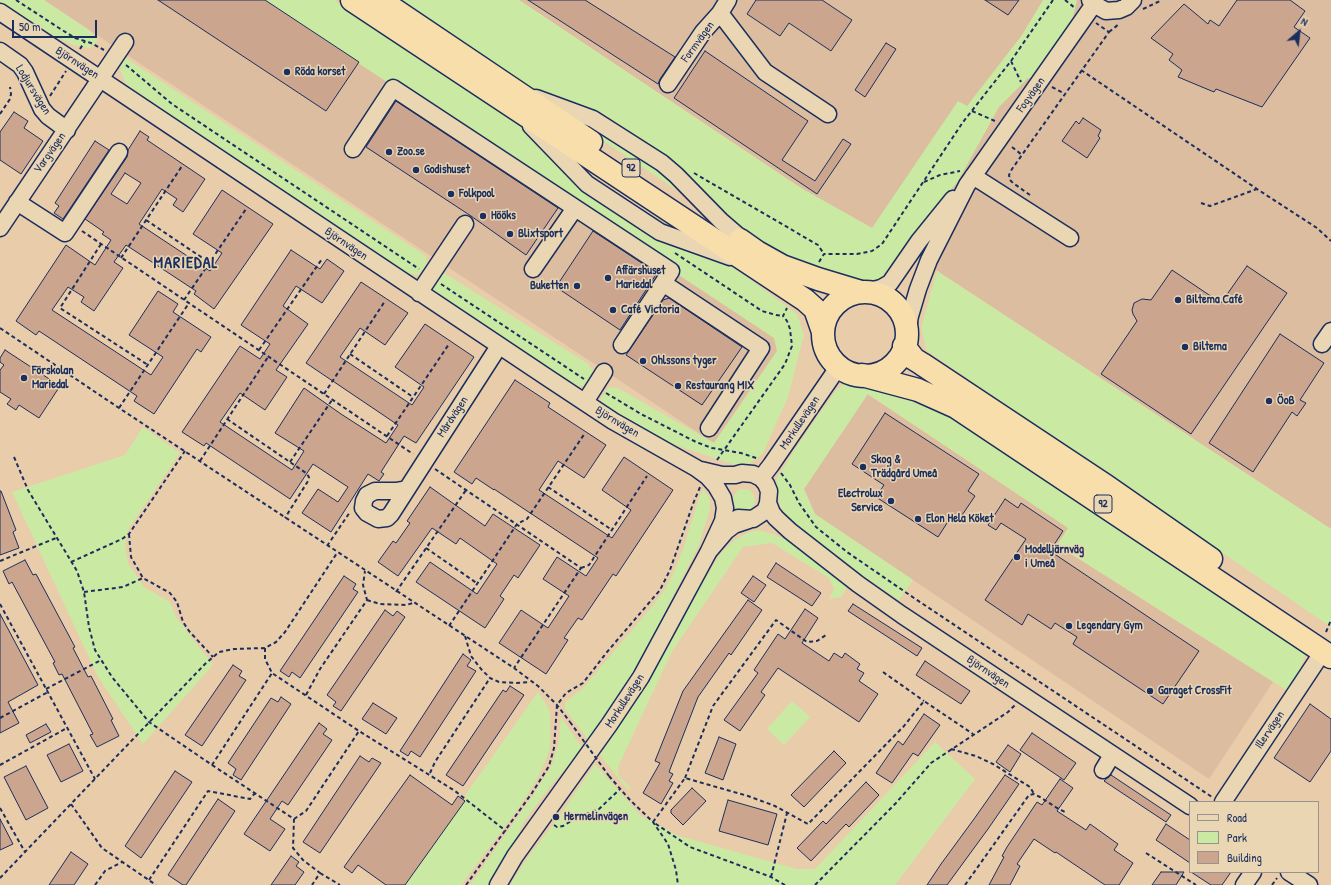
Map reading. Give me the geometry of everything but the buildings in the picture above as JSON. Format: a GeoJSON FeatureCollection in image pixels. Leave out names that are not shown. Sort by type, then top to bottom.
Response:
{"type":"FeatureCollection","features":[{"type":"Feature","properties":{"kind":"highway","name":"92"},"geometry":{"type":"LineString","coordinates":[[352,0],[514,109],[753,258],[864,292]]}},
{"type":"Feature","properties":{"kind":"highway","name":"92"},"geometry":{"type":"LineString","coordinates":[[380,0],[506,84],[753,258],[815,309],[823,332]]}},
{"type":"Feature","properties":{"kind":"highway"},"geometry":{"type":"LineString","coordinates":[[864,292],[887,298],[898,308],[905,322],[905,342],[897,360],[885,370],[870,375],[850,372],[833,361],[825,347],[823,332],[828,314],[835,305],[850,295],[864,292]]}},
{"type":"Feature","properties":{"kind":"highway","name":"92"},"geometry":{"type":"LineString","coordinates":[[905,342],[914,358],[922,364],[1106,486],[1245,583],[1329,636]]}},
{"type":"Feature","properties":{"kind":"highway","name":"92"},"geometry":{"type":"LineString","coordinates":[[862,375],[918,390],[956,407],[1325,658]]}},
{"type":"Feature","properties":{"kind":"street"},"geometry":{"type":"LineString","coordinates":[[1090,6],[1106,11],[1113,11],[1120,10],[1133,0]]}},
{"type":"Feature","properties":{"kind":"street"},"geometry":{"type":"LineString","coordinates":[[724,6],[765,72],[828,114]]}},
{"type":"Feature","properties":{"kind":"street","name":"Formvägen"},"geometry":{"type":"LineString","coordinates":[[668,84],[703,32],[724,6]]}},
{"type":"Feature","properties":{"kind":"street","name":"Fogvägen"},"geometry":{"type":"LineString","coordinates":[[864,292],[881,288],[890,283],[919,241],[1035,89],[1090,6]]}},
{"type":"Feature","properties":{"kind":"street","name":"Björnvägen"},"geometry":{"type":"LineString","coordinates":[[0,12],[613,421],[704,472],[722,475],[735,475],[742,473],[753,474],[761,478],[769,491],[768,503],[776,518],[790,531],[865,589],[1189,805]]}},
{"type":"Feature","properties":{"kind":"street","name":"Vargvägen"},"geometry":{"type":"LineString","coordinates":[[0,228],[125,42]]}},
{"type":"Feature","properties":{"kind":"street","name":"Lodjursvägen"},"geometry":{"type":"LineString","coordinates":[[0,51],[20,65],[25,72],[42,109],[48,116],[67,130]]}},
{"type":"Feature","properties":{"kind":"street"},"geometry":{"type":"LineString","coordinates":[[353,149],[393,88],[671,271],[622,345]]}},
{"type":"Feature","properties":{"kind":"street"},"geometry":{"type":"LineString","coordinates":[[17,202],[65,233],[119,152]]}},
{"type":"Feature","properties":{"kind":"street"},"geometry":{"type":"LineString","coordinates":[[968,177],[1070,238]]}},
{"type":"Feature","properties":{"kind":"street","name":"Fogvägen"},"geometry":{"type":"LineString","coordinates":[[905,342],[910,316],[929,260],[968,177]]}},
{"type":"Feature","properties":{"kind":"street"},"geometry":{"type":"LineString","coordinates":[[533,269],[575,208]]}},
{"type":"Feature","properties":{"kind":"street"},"geometry":{"type":"LineString","coordinates":[[419,293],[465,224]]}},
{"type":"Feature","properties":{"kind":"street"},"geometry":{"type":"LineString","coordinates":[[663,283],[761,348],[709,428]]}},
{"type":"Feature","properties":{"kind":"street","name":"Mårdvägen"},"geometry":{"type":"LineString","coordinates":[[363,508],[367,513],[378,520],[387,518],[425,462],[499,346]]}},
{"type":"Feature","properties":{"kind":"street","name":"Morkullevägen"},"geometry":{"type":"LineString","coordinates":[[761,478],[839,366]]}},
{"type":"Feature","properties":{"kind":"street"},"geometry":{"type":"LineString","coordinates":[[585,402],[604,372]]}},
{"type":"Feature","properties":{"kind":"street","name":"Björnvägen"},"geometry":{"type":"LineString","coordinates":[[704,472],[716,486],[731,515],[740,519],[761,521],[790,531]]}},
{"type":"Feature","properties":{"kind":"street"},"geometry":{"type":"LineString","coordinates":[[708,551],[723,521],[723,490],[727,483],[735,475]]}},
{"type":"Feature","properties":{"kind":"street"},"geometry":{"type":"LineString","coordinates":[[363,508],[367,495],[375,491],[396,491],[407,488]]}},
{"type":"Feature","properties":{"kind":"street"},"geometry":{"type":"LineString","coordinates":[[751,519],[764,511],[768,503]]}},
{"type":"Feature","properties":{"kind":"street","name":"Morkullevägen"},"geometry":{"type":"LineString","coordinates":[[498,885],[515,856],[605,731],[641,677],[708,551],[726,531],[734,525],[751,519]]}},
{"type":"Feature","properties":{"kind":"street","name":"Illervägen"},"geometry":{"type":"LineString","coordinates":[[1219,800],[1325,658]]}},
{"type":"Feature","properties":{"kind":"street"},"geometry":{"type":"LineString","coordinates":[[1103,770],[1112,755]]}},
{"type":"Feature","properties":{"kind":"street"},"geometry":{"type":"LineString","coordinates":[[1244,885],[1252,873]]}},
{"type":"Feature","properties":{"kind":"street"},"geometry":{"type":"LineString","coordinates":[[1291,873],[1309,885]]}},
{"type":"Feature","properties":{"kind":"path"},"geometry":{"type":"LineString","coordinates":[[16,0],[75,38],[85,41],[115,56],[172,104],[595,386],[641,414],[696,442],[723,451],[741,453],[771,465],[784,475],[799,503],[816,527],[847,552],[1035,679],[1219,800]]}},
{"type":"Feature","properties":{"kind":"path"},"geometry":{"type":"LineString","coordinates":[[824,254],[857,254],[872,251],[882,244],[955,133],[1011,61],[1053,0]]}},
{"type":"Feature","properties":{"kind":"path"},"geometry":{"type":"LineString","coordinates":[[1032,196],[1013,184],[1009,175],[1109,32],[1090,6],[1065,0]]}},
{"type":"Feature","properties":{"kind":"path"},"geometry":{"type":"LineString","coordinates":[[42,109],[85,41]]}},
{"type":"Feature","properties":{"kind":"path"},"geometry":{"type":"LineString","coordinates":[[1011,61],[1021,82]]}},
{"type":"Feature","properties":{"kind":"path"},"geometry":{"type":"LineString","coordinates":[[1081,70],[1317,228],[1331,241]]}},
{"type":"Feature","properties":{"kind":"path"},"geometry":{"type":"LineString","coordinates":[[1049,91],[1053,86],[1065,94]]}},
{"type":"Feature","properties":{"kind":"path"},"geometry":{"type":"LineString","coordinates":[[0,114],[10,99],[10,88]]}},
{"type":"Feature","properties":{"kind":"path"},"geometry":{"type":"LineString","coordinates":[[972,111],[995,121]]}},
{"type":"Feature","properties":{"kind":"path"},"geometry":{"type":"LineString","coordinates":[[1012,147],[1022,155]]}},
{"type":"Feature","properties":{"kind":"path"},"geometry":{"type":"LineString","coordinates":[[121,258],[182,166]]}},
{"type":"Feature","properties":{"kind":"path"},"geometry":{"type":"LineString","coordinates":[[692,172],[818,245],[824,254]]}},
{"type":"Feature","properties":{"kind":"path"},"geometry":{"type":"LineString","coordinates":[[923,183],[940,175],[968,177]]}},
{"type":"Feature","properties":{"kind":"path"},"geometry":{"type":"LineString","coordinates":[[1201,203],[1210,206],[1257,189]]}},
{"type":"Feature","properties":{"kind":"path"},"geometry":{"type":"LineString","coordinates":[[184,300],[246,209]]}},
{"type":"Feature","properties":{"kind":"path"},"geometry":{"type":"LineString","coordinates":[[146,220],[210,263]]}},
{"type":"Feature","properties":{"kind":"path"},"geometry":{"type":"LineString","coordinates":[[72,224],[580,568]]}},
{"type":"Feature","properties":{"kind":"path"},"geometry":{"type":"LineString","coordinates":[[101,244],[60,308],[148,365]]}},
{"type":"Feature","properties":{"kind":"path"},"geometry":{"type":"LineString","coordinates":[[671,250],[762,311],[776,316],[783,316]]}},
{"type":"Feature","properties":{"kind":"path"},"geometry":{"type":"LineString","coordinates":[[817,264],[824,254]]}},
{"type":"Feature","properties":{"kind":"path"},"geometry":{"type":"LineString","coordinates":[[259,350],[322,259]]}},
{"type":"Feature","properties":{"kind":"path"},"geometry":{"type":"LineString","coordinates":[[324,394],[385,301]]}},
{"type":"Feature","properties":{"kind":"path"},"geometry":{"type":"LineString","coordinates":[[119,408],[189,303]]}},
{"type":"Feature","properties":{"kind":"path"},"geometry":{"type":"LineString","coordinates":[[783,316],[789,306]]}},
{"type":"Feature","properties":{"kind":"path"},"geometry":{"type":"LineString","coordinates":[[466,885],[506,831],[549,766],[554,748],[557,705],[566,693],[583,683],[607,652],[660,590],[670,570],[701,485],[704,472],[723,451],[785,364],[792,346],[787,321],[783,316]]}},
{"type":"Feature","properties":{"kind":"path"},"geometry":{"type":"LineString","coordinates":[[0,328],[337,553],[514,668],[532,682],[557,705],[609,776],[653,822],[668,844],[676,870],[678,885]]}},
{"type":"Feature","properties":{"kind":"path"},"geometry":{"type":"LineString","coordinates":[[387,436],[449,344]]}},
{"type":"Feature","properties":{"kind":"path"},"geometry":{"type":"LineString","coordinates":[[350,354],[413,397]]}},
{"type":"Feature","properties":{"kind":"path"},"geometry":{"type":"LineString","coordinates":[[200,461],[268,357]]}},
{"type":"Feature","properties":{"kind":"path"},"geometry":{"type":"LineString","coordinates":[[290,462],[332,400]]}},
{"type":"Feature","properties":{"kind":"path"},"geometry":{"type":"LineString","coordinates":[[227,420],[306,473],[308,481],[285,518]]}},
{"type":"Feature","properties":{"kind":"path"},"geometry":{"type":"LineString","coordinates":[[449,626],[517,524],[527,518],[585,433]]}},
{"type":"Feature","properties":{"kind":"path"},"geometry":{"type":"LineString","coordinates":[[71,562],[122,539],[129,534],[185,451]]}},
{"type":"Feature","properties":{"kind":"path"},"geometry":{"type":"LineString","coordinates":[[14,458],[28,490],[77,571],[84,592],[89,628],[95,650],[112,677],[149,722],[294,819]]}},
{"type":"Feature","properties":{"kind":"path"},"geometry":{"type":"LineString","coordinates":[[514,668],[580,568],[589,565],[647,476]]}},
{"type":"Feature","properties":{"kind":"path"},"geometry":{"type":"LineString","coordinates":[[548,487],[612,530]]}},
{"type":"Feature","properties":{"kind":"path"},"geometry":{"type":"LineString","coordinates":[[396,592],[466,490]]}},
{"type":"Feature","properties":{"kind":"path"},"geometry":{"type":"LineString","coordinates":[[327,546],[352,510],[363,508]]}},
{"type":"Feature","properties":{"kind":"path"},"geometry":{"type":"LineString","coordinates":[[129,534],[131,557],[142,578],[170,593],[177,602],[183,622],[189,631],[213,657]]}},
{"type":"Feature","properties":{"kind":"path"},"geometry":{"type":"LineString","coordinates":[[0,561],[57,538]]}},
{"type":"Feature","properties":{"kind":"path"},"geometry":{"type":"LineString","coordinates":[[426,548],[478,584]]}},
{"type":"Feature","properties":{"kind":"path"},"geometry":{"type":"LineString","coordinates":[[0,878],[213,657],[219,652],[234,649],[265,648],[276,642],[286,632],[337,553]]}},
{"type":"Feature","properties":{"kind":"path"},"geometry":{"type":"LineString","coordinates":[[306,695],[320,669],[367,600],[363,585],[365,571]]}},
{"type":"Feature","properties":{"kind":"path"},"geometry":{"type":"LineString","coordinates":[[84,592],[123,587],[142,578]]}},
{"type":"Feature","properties":{"kind":"path"},"geometry":{"type":"LineString","coordinates":[[367,600],[380,604],[406,605],[413,603]]}},
{"type":"Feature","properties":{"kind":"path"},"geometry":{"type":"LineString","coordinates":[[0,604],[95,779]]}},
{"type":"Feature","properties":{"kind":"path"},"geometry":{"type":"LineString","coordinates":[[653,822],[685,778],[713,706],[776,620],[807,642],[817,641],[826,635]]}},
{"type":"Feature","properties":{"kind":"path"},"geometry":{"type":"LineString","coordinates":[[1329,636],[1331,620]]}},
{"type":"Feature","properties":{"kind":"path"},"geometry":{"type":"LineString","coordinates":[[465,636],[471,656],[490,678],[499,682],[516,684],[532,682]]}},
{"type":"Feature","properties":{"kind":"path"},"geometry":{"type":"LineString","coordinates":[[265,648],[265,659],[272,673],[359,731],[455,791],[506,831]]}},
{"type":"Feature","properties":{"kind":"path"},"geometry":{"type":"LineString","coordinates":[[46,689],[101,660]]}},
{"type":"Feature","properties":{"kind":"path"},"geometry":{"type":"LineString","coordinates":[[883,672],[974,734]]}},
{"type":"Feature","properties":{"kind":"path"},"geometry":{"type":"LineString","coordinates":[[212,765],[272,673]]}},
{"type":"Feature","properties":{"kind":"path"},"geometry":{"type":"LineString","coordinates":[[429,774],[435,762],[490,678]]}},
{"type":"Feature","properties":{"kind":"path"},"geometry":{"type":"LineString","coordinates":[[816,885],[896,803],[931,763],[1008,712],[1017,704],[1035,679]]}},
{"type":"Feature","properties":{"kind":"path"},"geometry":{"type":"LineString","coordinates":[[0,718],[48,692]]}},
{"type":"Feature","properties":{"kind":"path"},"geometry":{"type":"LineString","coordinates":[[685,778],[748,796],[775,806],[808,824],[904,726],[924,701]]}},
{"type":"Feature","properties":{"kind":"path"},"geometry":{"type":"LineString","coordinates":[[0,765],[68,728]]}},
{"type":"Feature","properties":{"kind":"path"},"geometry":{"type":"LineString","coordinates":[[294,819],[306,811],[359,731]]}},
{"type":"Feature","properties":{"kind":"path"},"geometry":{"type":"LineString","coordinates":[[951,749],[976,756],[993,764],[1030,787],[1034,794]]}},
{"type":"Feature","properties":{"kind":"path"},"geometry":{"type":"LineString","coordinates":[[551,824],[563,826],[576,818],[599,809],[620,789]]}},
{"type":"Feature","properties":{"kind":"path"},"geometry":{"type":"LineString","coordinates":[[149,880],[208,791],[250,799],[255,793]]}},
{"type":"Feature","properties":{"kind":"path"},"geometry":{"type":"LineString","coordinates":[[965,885],[1029,795],[1034,794],[1040,796],[1067,814]]}},
{"type":"Feature","properties":{"kind":"path"},"geometry":{"type":"LineString","coordinates":[[70,804],[102,848],[156,885]]}},
{"type":"Feature","properties":{"kind":"path"},"geometry":{"type":"LineString","coordinates":[[0,808],[25,852]]}},
{"type":"Feature","properties":{"kind":"path"},"geometry":{"type":"LineString","coordinates":[[771,877],[787,813]]}},
{"type":"Feature","properties":{"kind":"path"},"geometry":{"type":"LineString","coordinates":[[294,819],[293,848],[303,860],[320,873],[340,885]]}},
{"type":"Feature","properties":{"kind":"path"},"geometry":{"type":"LineString","coordinates":[[653,822],[690,847],[771,877],[785,885]]}},
{"type":"Feature","properties":{"kind":"path"},"geometry":{"type":"LineString","coordinates":[[1146,853],[1192,884],[1196,885]]}},
{"type":"Feature","properties":{"kind":"path"},"geometry":{"type":"LineString","coordinates":[[95,885],[105,871],[122,862]]}},
{"type":"Feature","properties":{"kind":"path"},"geometry":{"type":"LineString","coordinates":[[312,885],[320,873]]}},
{"type":"Feature","properties":{"kind":"shaded area"},"geometry":{"type":"Polygon","coordinates":[[[44,0],[263,0],[775,338],[777,351],[714,443],[44,0]]]}},
{"type":"Feature","properties":{"kind":"shaded area"},"geometry":{"type":"Polygon","coordinates":[[[519,0],[1331,0],[1331,529],[872,228],[801,188],[519,0]]]}},
{"type":"Feature","properties":{"kind":"shaded area"},"geometry":{"type":"Polygon","coordinates":[[[867,394],[1069,528],[1057,545],[1273,682],[1209,779],[815,514],[804,489],[867,394]]]}},
{"type":"Feature","properties":{"kind":"green space"},"geometry":{"type":"Polygon","coordinates":[[[0,0],[44,0],[89,30],[98,40],[90,48],[73,45],[51,34],[0,2],[0,0]]]}},
{"type":"Feature","properties":{"kind":"green space"},"geometry":{"type":"Polygon","coordinates":[[[263,0],[334,0],[508,114],[584,189],[669,244],[732,266],[797,314],[804,335],[788,397],[763,453],[744,468],[675,445],[603,407],[601,398],[609,387],[618,388],[714,443],[777,351],[774,338],[263,0]]]}},
{"type":"Feature","properties":{"kind":"green space"},"geometry":{"type":"Polygon","coordinates":[[[393,0],[519,0],[801,188],[872,228],[958,101],[967,106],[1022,35],[1043,0],[1077,0],[1073,17],[1035,78],[1028,78],[999,107],[958,181],[884,280],[862,282],[807,268],[757,244],[393,0]]]}},
{"type":"Feature","properties":{"kind":"green space"},"geometry":{"type":"Polygon","coordinates":[[[126,58],[426,256],[427,264],[418,275],[401,272],[126,84],[120,70],[124,59],[126,58]]]}},
{"type":"Feature","properties":{"kind":"green space"},"geometry":{"type":"Polygon","coordinates":[[[937,271],[1331,529],[1331,627],[927,351],[921,328],[937,271]]]}},
{"type":"Feature","properties":{"kind":"green space"},"geometry":{"type":"Polygon","coordinates":[[[444,273],[587,363],[594,374],[585,385],[577,387],[433,295],[430,288],[439,276],[444,273]]]}},
{"type":"Feature","properties":{"kind":"green space"},"geometry":{"type":"Polygon","coordinates":[[[849,382],[889,388],[929,402],[1306,653],[1298,674],[1288,691],[1057,545],[1068,528],[868,394],[804,489],[815,514],[913,580],[899,600],[848,566],[793,524],[780,506],[776,480],[799,443],[837,389],[849,382]]]}},
{"type":"Feature","properties":{"kind":"green space"},"geometry":{"type":"Polygon","coordinates":[[[143,427],[180,453],[129,528],[125,544],[128,563],[144,587],[170,602],[176,617],[213,665],[143,744],[98,677],[12,492],[125,455],[143,427]]]}},
{"type":"Feature","properties":{"kind":"green space"},"geometry":{"type":"Polygon","coordinates":[[[703,489],[710,500],[710,509],[699,545],[626,687],[590,742],[565,709],[565,703],[582,689],[655,603],[665,589],[683,549],[703,489]]]}},
{"type":"Feature","properties":{"kind":"green space"},"geometry":{"type":"Polygon","coordinates":[[[740,489],[748,489],[755,496],[755,504],[748,511],[740,511],[733,504],[733,496],[740,489]]]}},
{"type":"Feature","properties":{"kind":"green space"},"geometry":{"type":"Polygon","coordinates":[[[758,530],[773,534],[792,542],[845,581],[846,589],[841,597],[829,599],[834,589],[829,578],[772,543],[743,547],[673,650],[666,664],[618,767],[620,777],[631,788],[628,790],[600,755],[639,696],[673,638],[698,589],[721,553],[732,542],[747,533],[758,530]]]}},
{"type":"Feature","properties":{"kind":"green space"},"geometry":{"type":"Polygon","coordinates":[[[538,692],[550,712],[550,748],[535,783],[516,812],[461,885],[405,885],[465,801],[466,794],[538,692]]]}},
{"type":"Feature","properties":{"kind":"green space"},"geometry":{"type":"Polygon","coordinates":[[[792,701],[810,717],[784,745],[767,729],[792,701]]]}},
{"type":"Feature","properties":{"kind":"green space"},"geometry":{"type":"Polygon","coordinates":[[[561,717],[583,749],[552,784],[525,820],[511,849],[489,885],[470,885],[551,767],[559,742],[561,717]]]}},
{"type":"Feature","properties":{"kind":"green space"},"geometry":{"type":"Polygon","coordinates":[[[935,742],[975,779],[895,885],[510,885],[526,860],[561,814],[595,764],[641,816],[679,836],[797,869],[815,869],[935,742]]]}},
{"type":"Feature","properties":{"kind":"tunnel"},"geometry":{"type":"LineString","coordinates":[[1318,659],[1331,640]]}},
{"type":"Feature","properties":{"kind":"place","name":"Röda korset"},"geometry":{"type":"Point","coordinates":[287,72]}},
{"type":"Feature","properties":{"kind":"place","name":"Zoo.se"},"geometry":{"type":"Point","coordinates":[389,152]}},
{"type":"Feature","properties":{"kind":"place","name":"Godishuset"},"geometry":{"type":"Point","coordinates":[416,170]}},
{"type":"Feature","properties":{"kind":"place","name":"Folkpool"},"geometry":{"type":"Point","coordinates":[451,194]}},
{"type":"Feature","properties":{"kind":"place","name":"Hööks"},"geometry":{"type":"Point","coordinates":[483,216]}},
{"type":"Feature","properties":{"kind":"place","name":"Blixtsport"},"geometry":{"type":"Point","coordinates":[510,234]}},
{"type":"Feature","properties":{"kind":"place","name":"Affärshuset Mariedal"},"geometry":{"type":"Point","coordinates":[608,278]}},
{"type":"Feature","properties":{"kind":"place","name":"Buketten"},"geometry":{"type":"Point","coordinates":[577,286]}},
{"type":"Feature","properties":{"kind":"place","name":"Biltema Café"},"geometry":{"type":"Point","coordinates":[1178,300]}},
{"type":"Feature","properties":{"kind":"place","name":"Café Victoria"},"geometry":{"type":"Point","coordinates":[613,310]}},
{"type":"Feature","properties":{"kind":"place","name":"Biltema"},"geometry":{"type":"Point","coordinates":[1185,347]}},
{"type":"Feature","properties":{"kind":"place","name":"Ohlssons tyger"},"geometry":{"type":"Point","coordinates":[643,361]}},
{"type":"Feature","properties":{"kind":"place","name":"Förskolan Mariedal"},"geometry":{"type":"Point","coordinates":[24,378]}},
{"type":"Feature","properties":{"kind":"place","name":"Restaurang MIX"},"geometry":{"type":"Point","coordinates":[678,386]}},
{"type":"Feature","properties":{"kind":"place","name":"ÖoB"},"geometry":{"type":"Point","coordinates":[1269,401]}},
{"type":"Feature","properties":{"kind":"place","name":"Skog & Trädgård Umeå"},"geometry":{"type":"Point","coordinates":[863,467]}},
{"type":"Feature","properties":{"kind":"place","name":"Electrolux Service"},"geometry":{"type":"Point","coordinates":[891,501]}},
{"type":"Feature","properties":{"kind":"place","name":"Elon Hela Köket"},"geometry":{"type":"Point","coordinates":[918,519]}},
{"type":"Feature","properties":{"kind":"place","name":"Modelljärnväg i Umeå"},"geometry":{"type":"Point","coordinates":[1017,557]}},
{"type":"Feature","properties":{"kind":"place","name":"Legendary Gym"},"geometry":{"type":"Point","coordinates":[1069,626]}},
{"type":"Feature","properties":{"kind":"place","name":"Garaget CrossFit"},"geometry":{"type":"Point","coordinates":[1150,691]}},
{"type":"Feature","properties":{"kind":"place","name":"Hermelinvägen"},"geometry":{"type":"Point","coordinates":[556,817]}},
{"type":"Feature","properties":{"kind":"district","name":"MARIEDAL"},"geometry":{"type":"Point","coordinates":[186,264]}}]}
